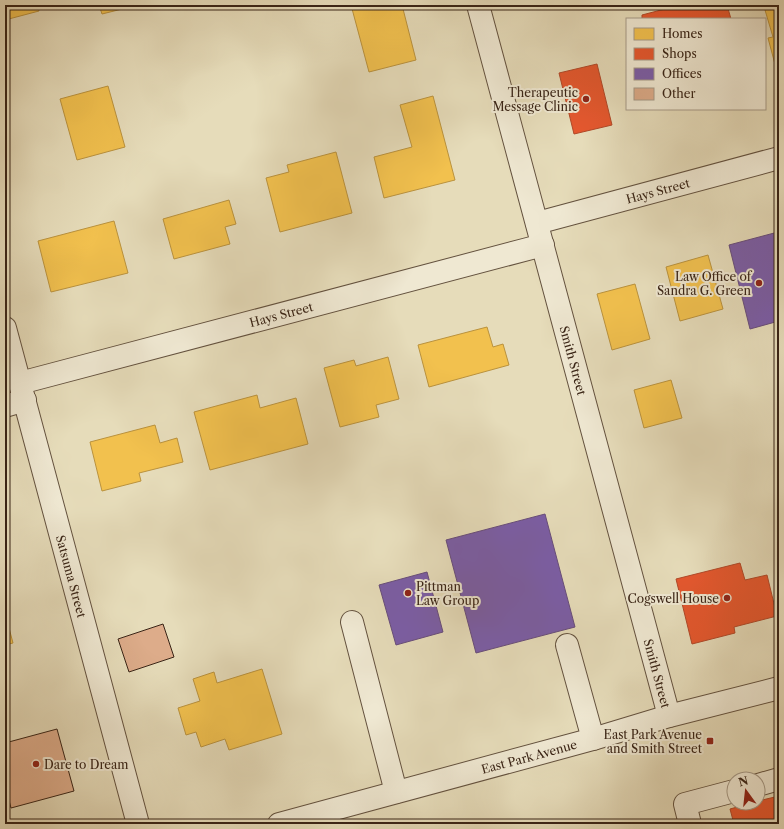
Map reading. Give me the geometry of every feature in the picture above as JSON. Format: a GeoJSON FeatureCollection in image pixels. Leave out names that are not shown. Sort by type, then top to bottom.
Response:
{"type":"FeatureCollection","features":[{"type":"Feature","properties":{"kind":"street","name":"Smith Street"},"geometry":{"type":"LineString","coordinates":[[478,5],[669,716]]}},
{"type":"Feature","properties":{"kind":"street","name":"Hays Street"},"geometry":{"type":"LineString","coordinates":[[537,223],[779,158]]}},
{"type":"Feature","properties":{"kind":"street","name":"Hays Street"},"geometry":{"type":"LineString","coordinates":[[17,396],[543,245]]}},
{"type":"Feature","properties":{"kind":"street","name":"Satsuma Street"},"geometry":{"type":"LineString","coordinates":[[5,328],[17,396],[138,824]]}},
{"type":"Feature","properties":{"kind":"street"},"geometry":{"type":"LineString","coordinates":[[352,622],[396,792]]}},
{"type":"Feature","properties":{"kind":"street"},"geometry":{"type":"LineString","coordinates":[[567,646],[593,739]]}},
{"type":"Feature","properties":{"kind":"street","name":"East Park Avenue"},"geometry":{"type":"LineString","coordinates":[[279,824],[593,739],[669,716],[779,688]]}},
{"type":"Feature","properties":{"kind":"street"},"geometry":{"type":"LineString","coordinates":[[766,783],[779,779]]}},
{"type":"Feature","properties":{"kind":"street"},"geometry":{"type":"LineString","coordinates":[[690,824],[685,804],[726,793]]}},
{"type":"Feature","properties":{"kind":"building: Homes"},"geometry":{"type":"Polygon","coordinates":[[[5,5],[38,5],[39,11],[5,20],[5,5]]]}},
{"type":"Feature","properties":{"kind":"building: Homes"},"geometry":{"type":"Polygon","coordinates":[[[99,5],[138,5],[102,14],[99,5]]]}},
{"type":"Feature","properties":{"kind":"building: Homes"},"geometry":{"type":"Polygon","coordinates":[[[351,5],[402,5],[416,60],[369,72],[351,5]]]}},
{"type":"Feature","properties":{"kind":"building: Homes"},"geometry":{"type":"Polygon","coordinates":[[[779,6],[779,67],[776,68],[768,38],[773,37],[765,10],[779,6]]]}},
{"type":"Feature","properties":{"kind":"building: Homes"},"geometry":{"type":"Polygon","coordinates":[[[108,86],[125,147],[77,160],[60,99],[108,86]]]}},
{"type":"Feature","properties":{"kind":"building: Homes"},"geometry":{"type":"Polygon","coordinates":[[[433,96],[455,180],[384,198],[374,157],[412,147],[400,105],[433,96]]]}},
{"type":"Feature","properties":{"kind":"building: Homes"},"geometry":{"type":"Polygon","coordinates":[[[336,152],[352,213],[280,232],[266,178],[289,172],[287,165],[336,152]]]}},
{"type":"Feature","properties":{"kind":"building: Homes"},"geometry":{"type":"Polygon","coordinates":[[[229,200],[236,224],[225,227],[230,244],[174,259],[163,219],[229,200]]]}},
{"type":"Feature","properties":{"kind":"building: Homes"},"geometry":{"type":"Polygon","coordinates":[[[114,221],[128,273],[51,292],[38,241],[114,221]]]}},
{"type":"Feature","properties":{"kind":"building: Homes"},"geometry":{"type":"Polygon","coordinates":[[[708,255],[723,309],[680,321],[666,267],[708,255]]]}},
{"type":"Feature","properties":{"kind":"building: Homes"},"geometry":{"type":"Polygon","coordinates":[[[635,284],[650,339],[612,350],[597,294],[635,284]]]}},
{"type":"Feature","properties":{"kind":"building: Homes"},"geometry":{"type":"Polygon","coordinates":[[[487,327],[493,347],[503,344],[509,365],[429,387],[418,345],[487,327]]]}},
{"type":"Feature","properties":{"kind":"building: Homes"},"geometry":{"type":"Polygon","coordinates":[[[388,357],[399,399],[376,405],[379,417],[340,427],[324,368],[354,360],[356,366],[388,357]]]}},
{"type":"Feature","properties":{"kind":"building: Homes"},"geometry":{"type":"Polygon","coordinates":[[[671,380],[682,418],[644,428],[634,390],[671,380]]]}},
{"type":"Feature","properties":{"kind":"building: Homes"},"geometry":{"type":"Polygon","coordinates":[[[257,395],[260,408],[296,398],[308,444],[210,470],[194,412],[257,395]]]}},
{"type":"Feature","properties":{"kind":"building: Homes"},"geometry":{"type":"Polygon","coordinates":[[[155,425],[160,443],[177,438],[183,462],[139,473],[141,481],[102,491],[90,442],[155,425]]]}},
{"type":"Feature","properties":{"kind":"building: Homes"},"geometry":{"type":"Polygon","coordinates":[[[5,613],[13,643],[5,645],[5,613]]]}},
{"type":"Feature","properties":{"kind":"building: Homes"},"geometry":{"type":"Polygon","coordinates":[[[262,669],[282,734],[229,750],[225,739],[201,747],[196,732],[186,735],[178,708],[200,701],[193,679],[214,672],[217,683],[262,669]]]}},
{"type":"Feature","properties":{"kind":"building: Shops"},"geometry":{"type":"Polygon","coordinates":[[[680,5],[727,5],[731,18],[642,18],[642,15],[680,5]]]}},
{"type":"Feature","properties":{"kind":"building: Shops","name":"Therapeutic Message Clinic"},"geometry":{"type":"Polygon","coordinates":[[[597,64],[612,125],[574,134],[559,73],[597,64]]]}},
{"type":"Feature","properties":{"kind":"building: Shops","name":"Cogswell House"},"geometry":{"type":"Polygon","coordinates":[[[740,563],[745,580],[767,575],[777,616],[734,627],[735,633],[692,644],[676,579],[740,563]]]}},
{"type":"Feature","properties":{"kind":"building: Shops"},"geometry":{"type":"Polygon","coordinates":[[[779,796],[779,824],[734,824],[731,811],[766,811],[766,799],[779,796]]]}},
{"type":"Feature","properties":{"kind":"building: Offices","name":"Law Office of Sandra G. Green"},"geometry":{"type":"Polygon","coordinates":[[[778,232],[779,321],[750,329],[729,245],[778,232]]]}},
{"type":"Feature","properties":{"kind":"building: Offices"},"geometry":{"type":"Polygon","coordinates":[[[545,514],[575,627],[476,653],[446,540],[545,514]]]}},
{"type":"Feature","properties":{"kind":"building: Offices"},"geometry":{"type":"Polygon","coordinates":[[[427,572],[443,632],[396,645],[379,585],[427,572]]]}},
{"type":"Feature","properties":{"kind":"building: Other"},"geometry":{"type":"Polygon","coordinates":[[[163,624],[174,657],[129,672],[118,639],[163,624]]]}},
{"type":"Feature","properties":{"kind":"building: Other","name":"Dare to Dream"},"geometry":{"type":"Polygon","coordinates":[[[57,729],[74,791],[11,808],[5,785],[5,743],[57,729]]]}},
{"type":"Feature","properties":{"kind":"place","name":"Therapeutic Message Clinic"},"geometry":{"type":"Point","coordinates":[586,99]}},
{"type":"Feature","properties":{"kind":"place","name":"Law Office of Sandra G. Green"},"geometry":{"type":"Point","coordinates":[759,283]}},
{"type":"Feature","properties":{"kind":"place","name":"Pittman Law Group"},"geometry":{"type":"Point","coordinates":[408,593]}},
{"type":"Feature","properties":{"kind":"place","name":"Cogswell House"},"geometry":{"type":"Point","coordinates":[727,598]}},
{"type":"Feature","properties":{"kind":"place","name":"East Park Avenue and Smith Street"},"geometry":{"type":"Point","coordinates":[710,741]}},
{"type":"Feature","properties":{"kind":"place","name":"Dare to Dream"},"geometry":{"type":"Point","coordinates":[36,764]}}]}
